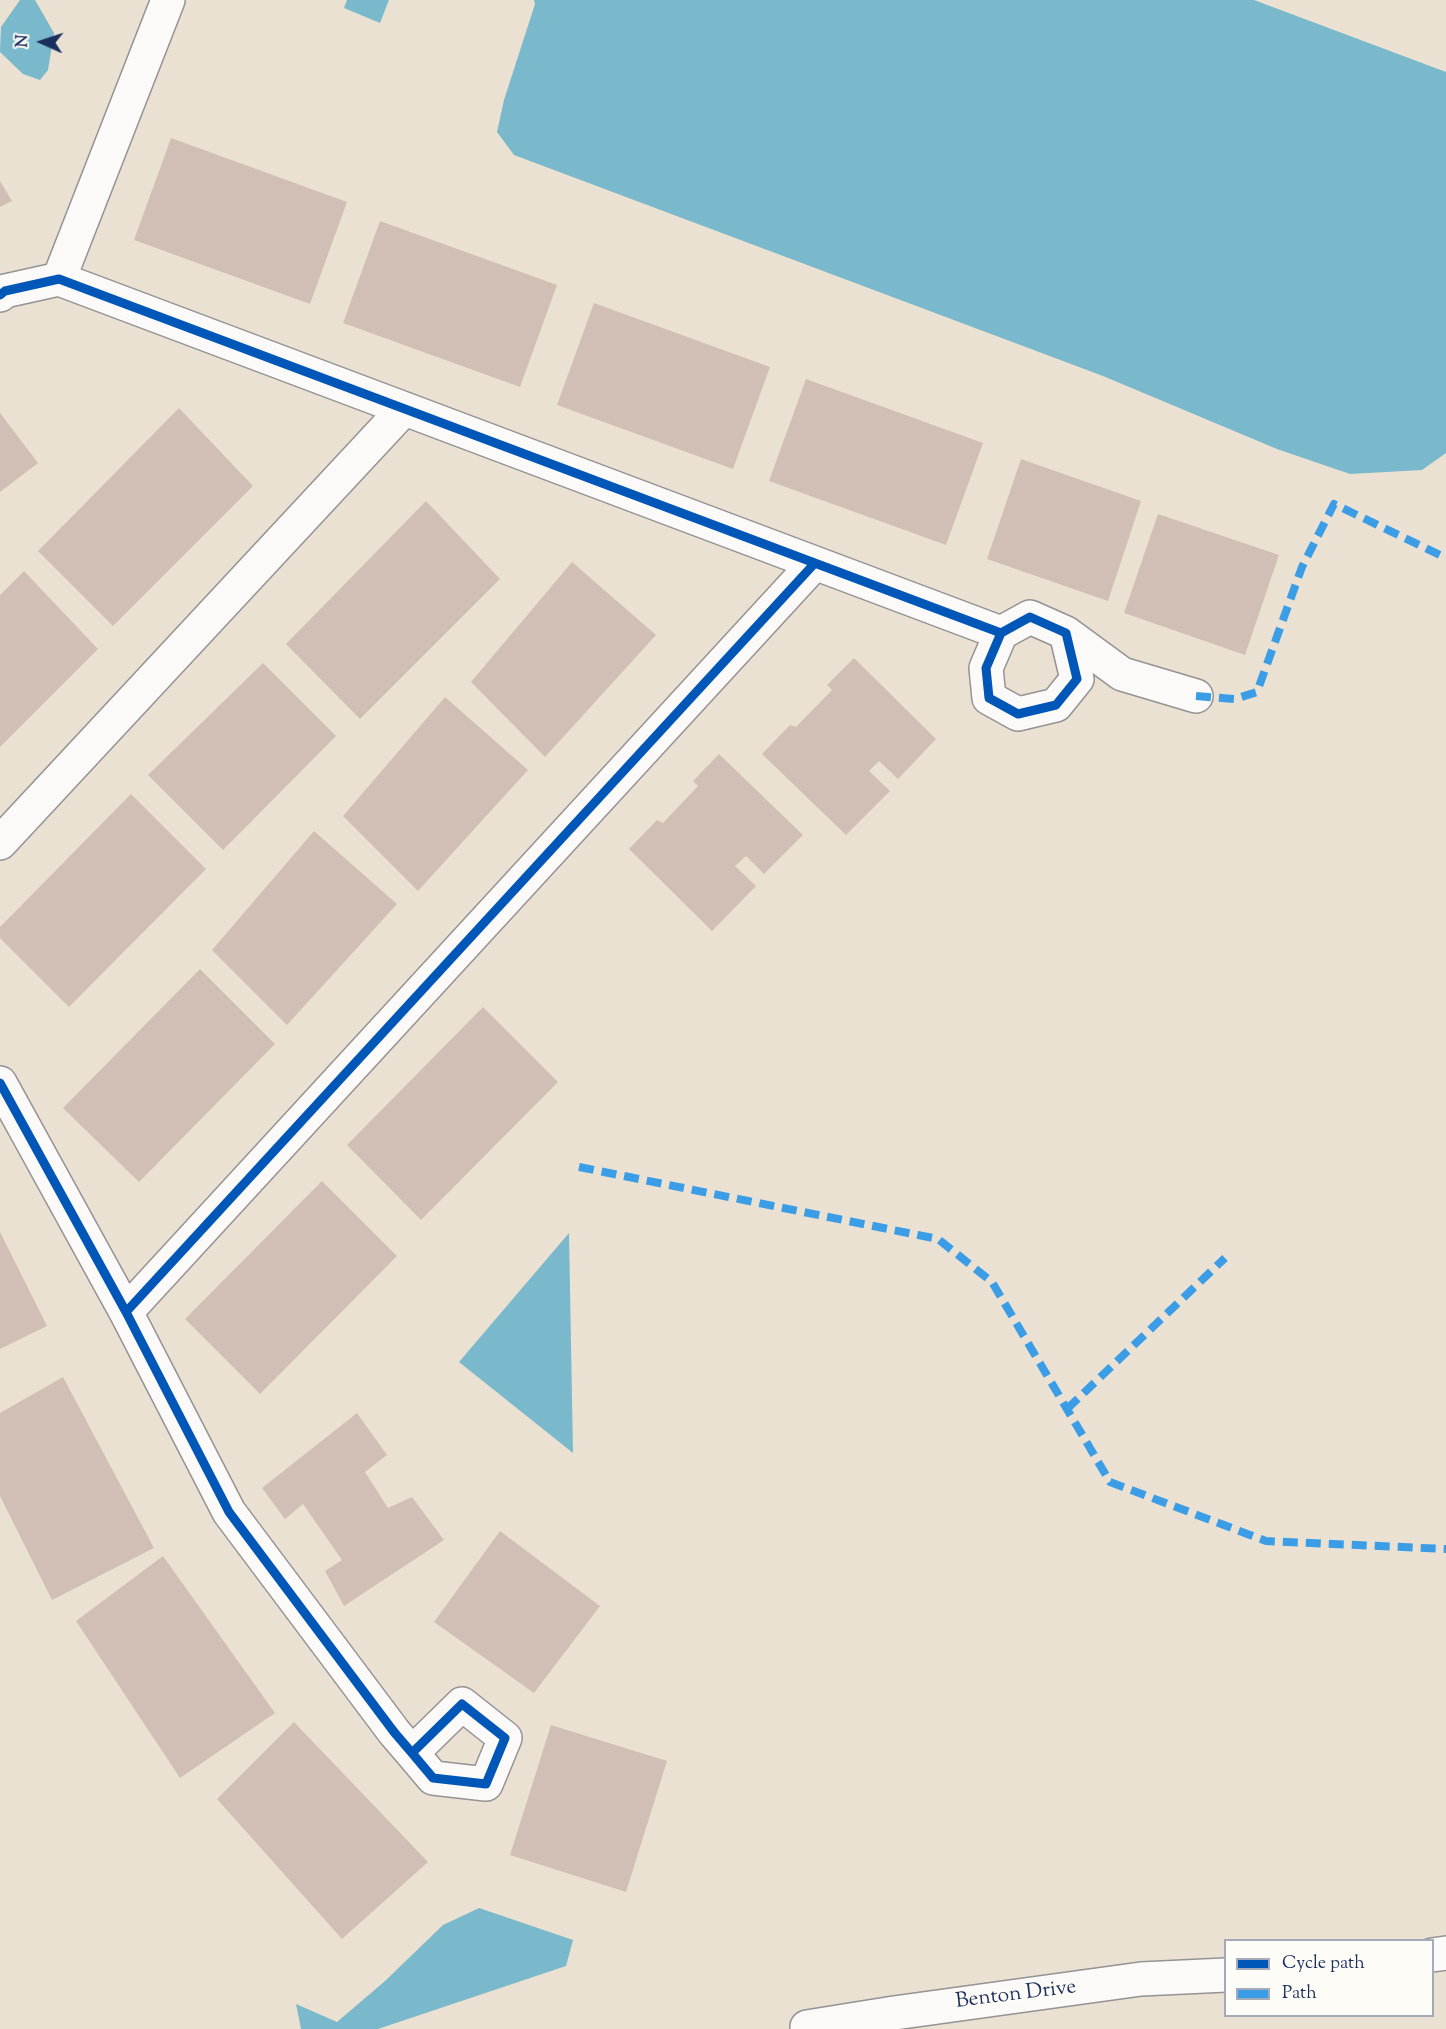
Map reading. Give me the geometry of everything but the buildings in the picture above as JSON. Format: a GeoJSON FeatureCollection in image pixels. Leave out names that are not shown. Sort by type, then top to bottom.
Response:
{"type":"FeatureCollection","features":[{"type":"Feature","properties":{"kind":"street"},"geometry":{"type":"LineString","coordinates":[[59,279],[168,0]]}},
{"type":"Feature","properties":{"kind":"street"},"geometry":{"type":"LineString","coordinates":[[0,295],[4,291],[59,279],[1001,633]]}},
{"type":"Feature","properties":{"kind":"street"},"geometry":{"type":"LineString","coordinates":[[0,843],[404,410]]}},
{"type":"Feature","properties":{"kind":"street"},"geometry":{"type":"LineString","coordinates":[[126,1312],[814,564]]}},
{"type":"Feature","properties":{"kind":"street"},"geometry":{"type":"LineString","coordinates":[[1066,633],[1077,679],[1056,705],[1018,714],[989,698],[986,668],[1001,633],[1030,617],[1066,633],[1122,674],[1196,696]]}},
{"type":"Feature","properties":{"kind":"street"},"geometry":{"type":"LineString","coordinates":[[0,1083],[126,1312],[229,1512],[412,1753]]}},
{"type":"Feature","properties":{"kind":"street","name":"Benton Drive"},"geometry":{"type":"LineString","coordinates":[[807,2028],[904,2011],[1141,1979],[1224,1975]]}},
{"type":"Feature","properties":{"kind":"water"},"geometry":{"type":"Polygon","coordinates":[[[20,0],[35,0],[54,33],[48,70],[40,80],[23,74],[0,52],[1,27],[20,0]]]}},
{"type":"Feature","properties":{"kind":"water"},"geometry":{"type":"Polygon","coordinates":[[[347,0],[389,0],[380,23],[344,8],[347,0]]]}},
{"type":"Feature","properties":{"kind":"water"},"geometry":{"type":"Polygon","coordinates":[[[534,0],[1254,0],[1446,72],[1446,453],[1422,470],[1350,474],[1277,449],[1103,376],[514,155],[497,132],[504,100],[535,4],[534,0]]]}},
{"type":"Feature","properties":{"kind":"water"},"geometry":{"type":"Polygon","coordinates":[[[569,1233],[573,1453],[459,1362],[569,1233]]]}},
{"type":"Feature","properties":{"kind":"water"},"geometry":{"type":"Polygon","coordinates":[[[479,1908],[573,1940],[566,1966],[378,2029],[301,2029],[296,2004],[337,2022],[385,1981],[443,1925],[479,1908]]]}},
{"type":"Feature","properties":{"kind":"marked path"},"geometry":{"type":"LineString","coordinates":[[1196,696],[1235,699],[1257,692],[1302,567],[1334,504],[1446,558]]}},
{"type":"Feature","properties":{"kind":"marked path"},"geometry":{"type":"LineString","coordinates":[[579,1167],[938,1239],[992,1282],[1110,1482],[1266,1541],[1446,1549]]}},
{"type":"Feature","properties":{"kind":"marked path"},"geometry":{"type":"LineString","coordinates":[[1067,1409],[1225,1258]]}},
{"type":"Feature","properties":{"kind":"cycle path"},"geometry":{"type":"LineString","coordinates":[[0,295],[5,291],[59,279],[1001,633],[1030,617],[1066,633],[1077,679],[1056,705],[1018,714],[989,698],[986,668],[1001,633]]}},
{"type":"Feature","properties":{"kind":"cycle path"},"geometry":{"type":"LineString","coordinates":[[126,1312],[814,564]]}},
{"type":"Feature","properties":{"kind":"cycle path"},"geometry":{"type":"LineString","coordinates":[[0,1083],[126,1312],[229,1512],[394,1732],[433,1778],[486,1784],[505,1738],[462,1704],[412,1753]]}}]}
